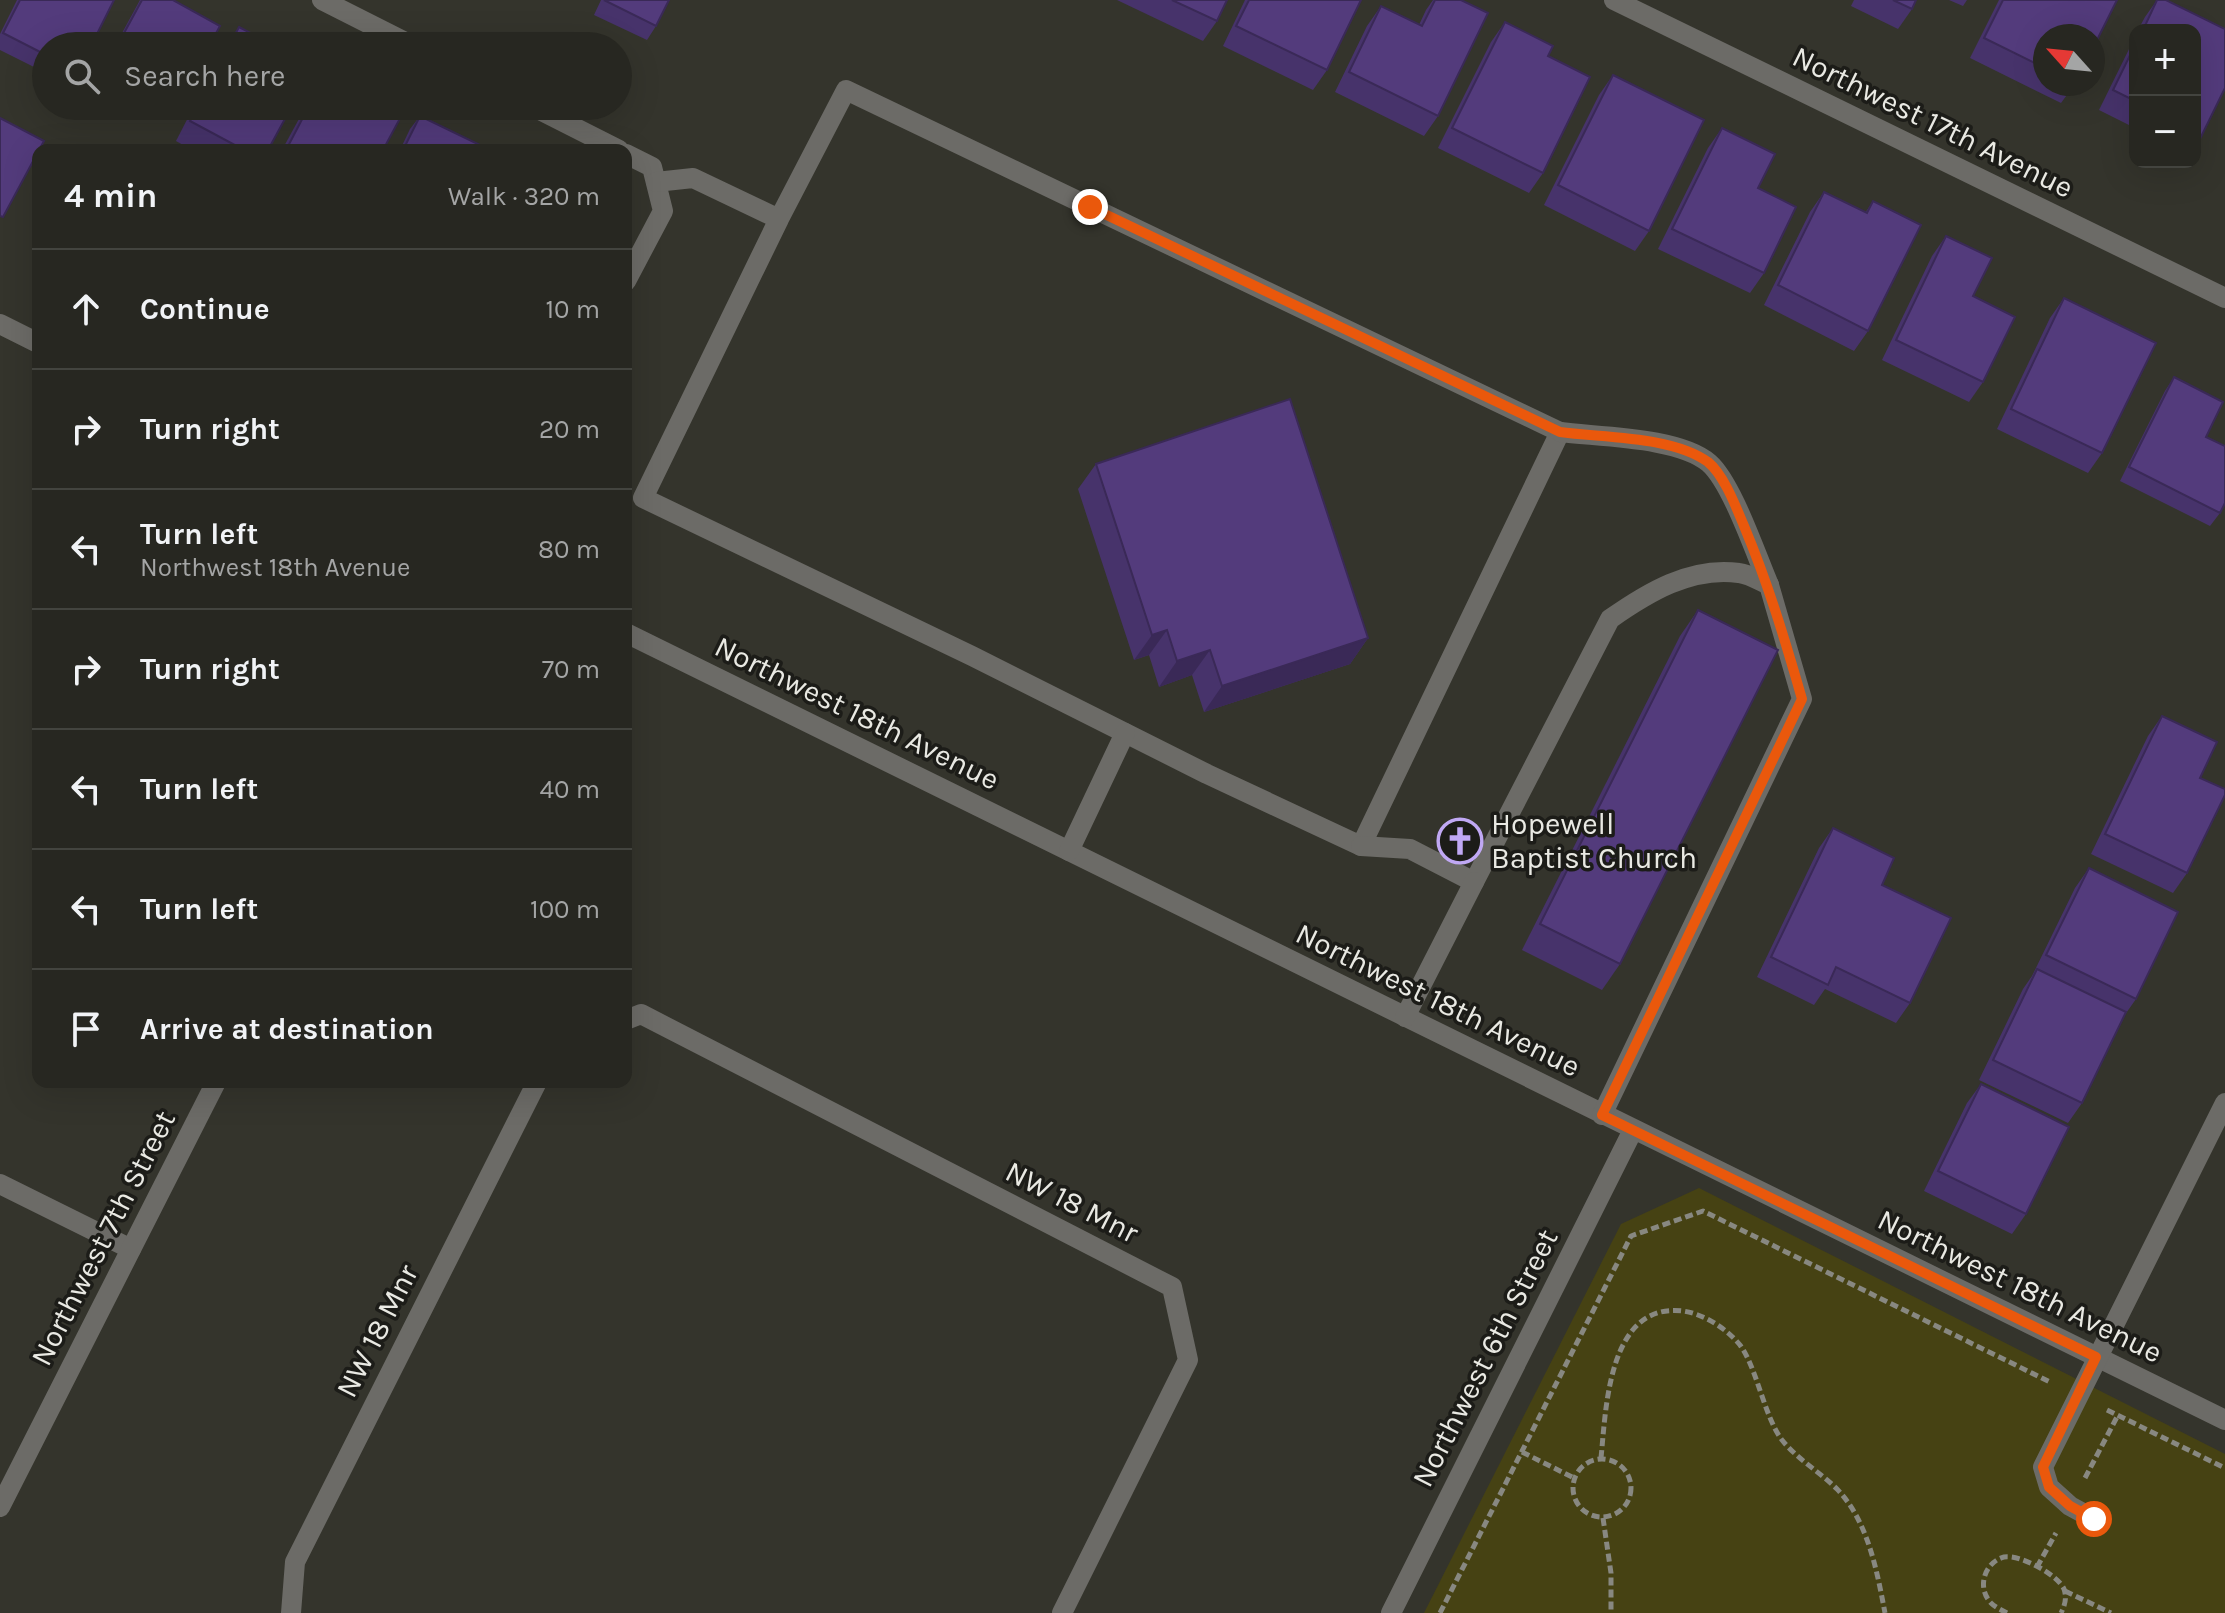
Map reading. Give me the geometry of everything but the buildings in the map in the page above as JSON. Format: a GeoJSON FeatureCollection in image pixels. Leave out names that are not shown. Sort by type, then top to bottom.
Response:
{"type":"FeatureCollection","features":[{"type":"Feature","properties":{"kind":"street"},"geometry":{"type":"LineString","coordinates":[[322,0],[385,32]]}},
{"type":"Feature","properties":{"kind":"street","name":"Northwest 17th Avenue"},"geometry":{"type":"LineString","coordinates":[[1614,0],[2225,298]]}},
{"type":"Feature","properties":{"kind":"street"},"geometry":{"type":"LineString","coordinates":[[1474,882],[1410,849],[1361,846],[643,498],[779,219],[846,90],[1560,432],[1646,440],[1681,449],[1709,463],[1732,495],[1769,585],[1802,699],[1602,1115]]}},
{"type":"Feature","properties":{"kind":"street"},"geometry":{"type":"LineString","coordinates":[[560,120],[607,144]]}},
{"type":"Feature","properties":{"kind":"street"},"geometry":{"type":"LineString","coordinates":[[632,158],[654,174],[693,178],[779,219]]}},
{"type":"Feature","properties":{"kind":"street"},"geometry":{"type":"LineString","coordinates":[[632,270],[663,211],[654,174]]}},
{"type":"Feature","properties":{"kind":"street"},"geometry":{"type":"LineString","coordinates":[[0,324],[32,340]]}},
{"type":"Feature","properties":{"kind":"street"},"geometry":{"type":"LineString","coordinates":[[1361,846],[1560,432]]}},
{"type":"Feature","properties":{"kind":"street"},"geometry":{"type":"LineString","coordinates":[[1405,1017],[1610,619],[1649,592],[1674,582],[1710,574],[1740,573],[1769,585]]}},
{"type":"Feature","properties":{"kind":"street","name":"Northwest 18th Avenue"},"geometry":{"type":"LineString","coordinates":[[632,636],[2225,1420]]}},
{"type":"Feature","properties":{"kind":"street"},"geometry":{"type":"LineString","coordinates":[[1069,851],[1125,733]]}},
{"type":"Feature","properties":{"kind":"street","name":"NW 18 Mnr"},"geometry":{"type":"LineString","coordinates":[[632,1018],[641,1014],[1172,1287],[1188,1360],[1062,1613]]}},
{"type":"Feature","properties":{"kind":"street","name":"Northwest 7th Street"},"geometry":{"type":"LineString","coordinates":[[0,1507],[213,1088]]}},
{"type":"Feature","properties":{"kind":"street","name":"NW 18 Mnr"},"geometry":{"type":"LineString","coordinates":[[291,1613],[295,1562],[534,1088]]}},
{"type":"Feature","properties":{"kind":"street"},"geometry":{"type":"LineString","coordinates":[[2094,1519],[2070,1506],[2049,1487],[2043,1467],[2225,1103]]}},
{"type":"Feature","properties":{"kind":"street","name":"Northwest 6th Street"},"geometry":{"type":"LineString","coordinates":[[1391,1613],[1633,1130]]}},
{"type":"Feature","properties":{"kind":"street"},"geometry":{"type":"LineString","coordinates":[[0,1184],[131,1249]]}},
{"type":"Feature","properties":{"kind":"path"},"geometry":{"type":"LineString","coordinates":[[1440,1613],[1631,1236],[1703,1211],[2225,1468]]}},
{"type":"Feature","properties":{"kind":"path"},"geometry":{"type":"LineString","coordinates":[[1601,1458],[1609,1383],[1618,1354],[1636,1327],[1651,1317],[1676,1310],[1693,1312],[1716,1324],[1740,1346],[1782,1440],[1839,1491],[1860,1522],[1885,1613]]}},
{"type":"Feature","properties":{"kind":"path"},"geometry":{"type":"LineString","coordinates":[[1522,1452],[1574,1478]]}},
{"type":"Feature","properties":{"kind":"path"},"geometry":{"type":"LineString","coordinates":[[1601,1458],[1622,1466],[1629,1475],[1631,1487],[1623,1508],[1603,1518],[1582,1510],[1572,1489],[1580,1468],[1589,1461],[1601,1458]]}},
{"type":"Feature","properties":{"kind":"path"},"geometry":{"type":"LineString","coordinates":[[1603,1518],[1611,1573],[1611,1613]]}},
{"type":"Feature","properties":{"kind":"path"},"geometry":{"type":"LineString","coordinates":[[2007,1613],[1989,1602],[1983,1581],[1993,1562],[2013,1556],[2024,1559],[2059,1581],[2065,1590],[2066,1601],[2061,1613]]}},
{"type":"Feature","properties":{"kind":"path"},"geometry":{"type":"LineString","coordinates":[[2065,1590],[2111,1613]]}},
{"type":"Feature","properties":{"kind":"shaded area"},"geometry":{"type":"Polygon","coordinates":[[[1699,1188],[2225,1454],[2225,1613],[1424,1613],[1621,1224],[1699,1188]]]}},
{"type":"Feature","properties":{"kind":"place","name":"Hopewell Baptist Church"},"geometry":{"type":"Point","coordinates":[1460,841]}},
{"type":"Feature","properties":{"kind":"route"},"geometry":{"type":"LineString","coordinates":[[1090,207],[1560,432],[1646,440],[1681,449],[1709,463],[1732,495],[1769,585],[1802,699],[1602,1115],[2096,1357],[2043,1467],[2049,1487],[2070,1506],[2094,1519]]}}]}
